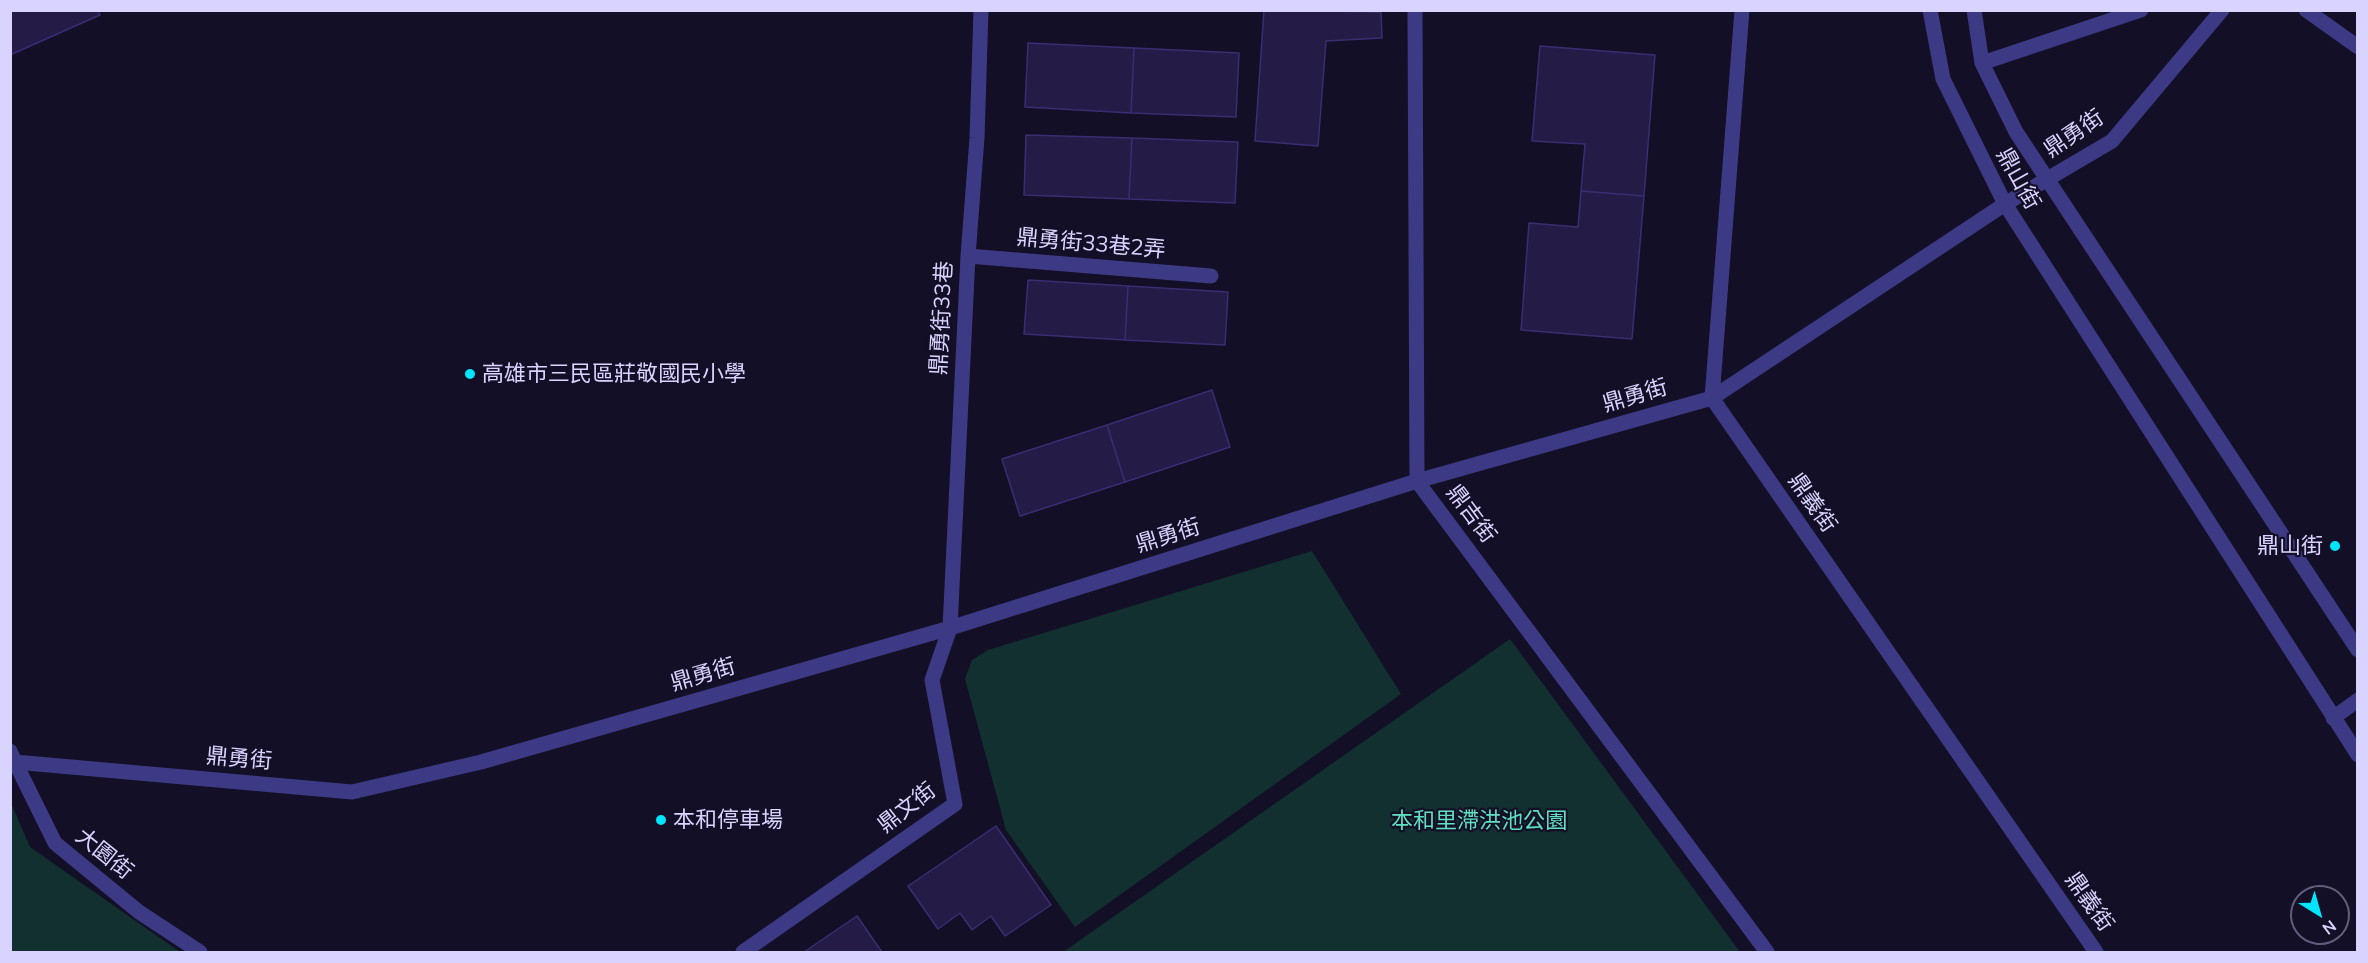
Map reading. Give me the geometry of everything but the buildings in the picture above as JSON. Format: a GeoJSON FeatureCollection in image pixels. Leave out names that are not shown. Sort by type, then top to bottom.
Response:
{"type":"FeatureCollection","features":[{"type":"Feature","properties":{"kind":"street","name":"鼎勇街33巷"},"geometry":{"type":"LineString","coordinates":[[950,628],[968,256],[977,138],[981,10]]}},
{"type":"Feature","properties":{"kind":"street","name":"鼎吉街"},"geometry":{"type":"LineString","coordinates":[[1415,10],[1418,481],[1767,952]]}},
{"type":"Feature","properties":{"kind":"street"},"geometry":{"type":"LineString","coordinates":[[1712,398],[1742,10]]}},
{"type":"Feature","properties":{"kind":"street","name":"鼎山街"},"geometry":{"type":"LineString","coordinates":[[1930,10],[1943,79],[2005,204],[2358,754]]}},
{"type":"Feature","properties":{"kind":"street","name":"鼎山街"},"geometry":{"type":"LineString","coordinates":[[1974,10],[1982,63],[2016,132],[2358,650]]}},
{"type":"Feature","properties":{"kind":"street"},"geometry":{"type":"LineString","coordinates":[[1982,63],[2141,10]]}},
{"type":"Feature","properties":{"kind":"street","name":"鼎勇街"},"geometry":{"type":"LineString","coordinates":[[13,756],[352,792],[481,762],[950,628],[1418,481],[1712,398],[2005,204],[2112,141],[2222,10]]}},
{"type":"Feature","properties":{"kind":"street"},"geometry":{"type":"LineString","coordinates":[[2306,10],[2358,47]]}},
{"type":"Feature","properties":{"kind":"street","name":"鼎勇街33巷2弄"},"geometry":{"type":"LineString","coordinates":[[968,256],[1210,276]]}},
{"type":"Feature","properties":{"kind":"street","name":"鼎義街"},"geometry":{"type":"LineString","coordinates":[[1712,398],[2096,952]]}},
{"type":"Feature","properties":{"kind":"street","name":"鼎文街"},"geometry":{"type":"LineString","coordinates":[[743,952],[955,804],[932,680],[950,628]]}},
{"type":"Feature","properties":{"kind":"street"},"geometry":{"type":"LineString","coordinates":[[2333,718],[2358,700]]}},
{"type":"Feature","properties":{"kind":"street","name":"大園街"},"geometry":{"type":"LineString","coordinates":[[13,756],[55,843],[139,912],[200,952]]}},
{"type":"Feature","properties":{"kind":"green space"},"geometry":{"type":"Polygon","coordinates":[[[1312,551],[1401,694],[1075,927],[1006,830],[965,679],[972,660],[988,650],[1312,551]]]}},
{"type":"Feature","properties":{"kind":"green space","name":"本和里滯洪池公園"},"geometry":{"type":"Polygon","coordinates":[[[1510,639],[1740,952],[1063,952],[1510,639]]]}},
{"type":"Feature","properties":{"kind":"green space"},"geometry":{"type":"Polygon","coordinates":[[[11,803],[30,847],[180,952],[11,952],[11,803]]]}},
{"type":"Feature","properties":{"kind":"place","name":"高雄市三民區莊敬國民小學"},"geometry":{"type":"Point","coordinates":[470,374]}},
{"type":"Feature","properties":{"kind":"place","name":"鼎山街"},"geometry":{"type":"Point","coordinates":[2335,546]}},
{"type":"Feature","properties":{"kind":"place","name":"本和停車場"},"geometry":{"type":"Point","coordinates":[661,820]}}]}
